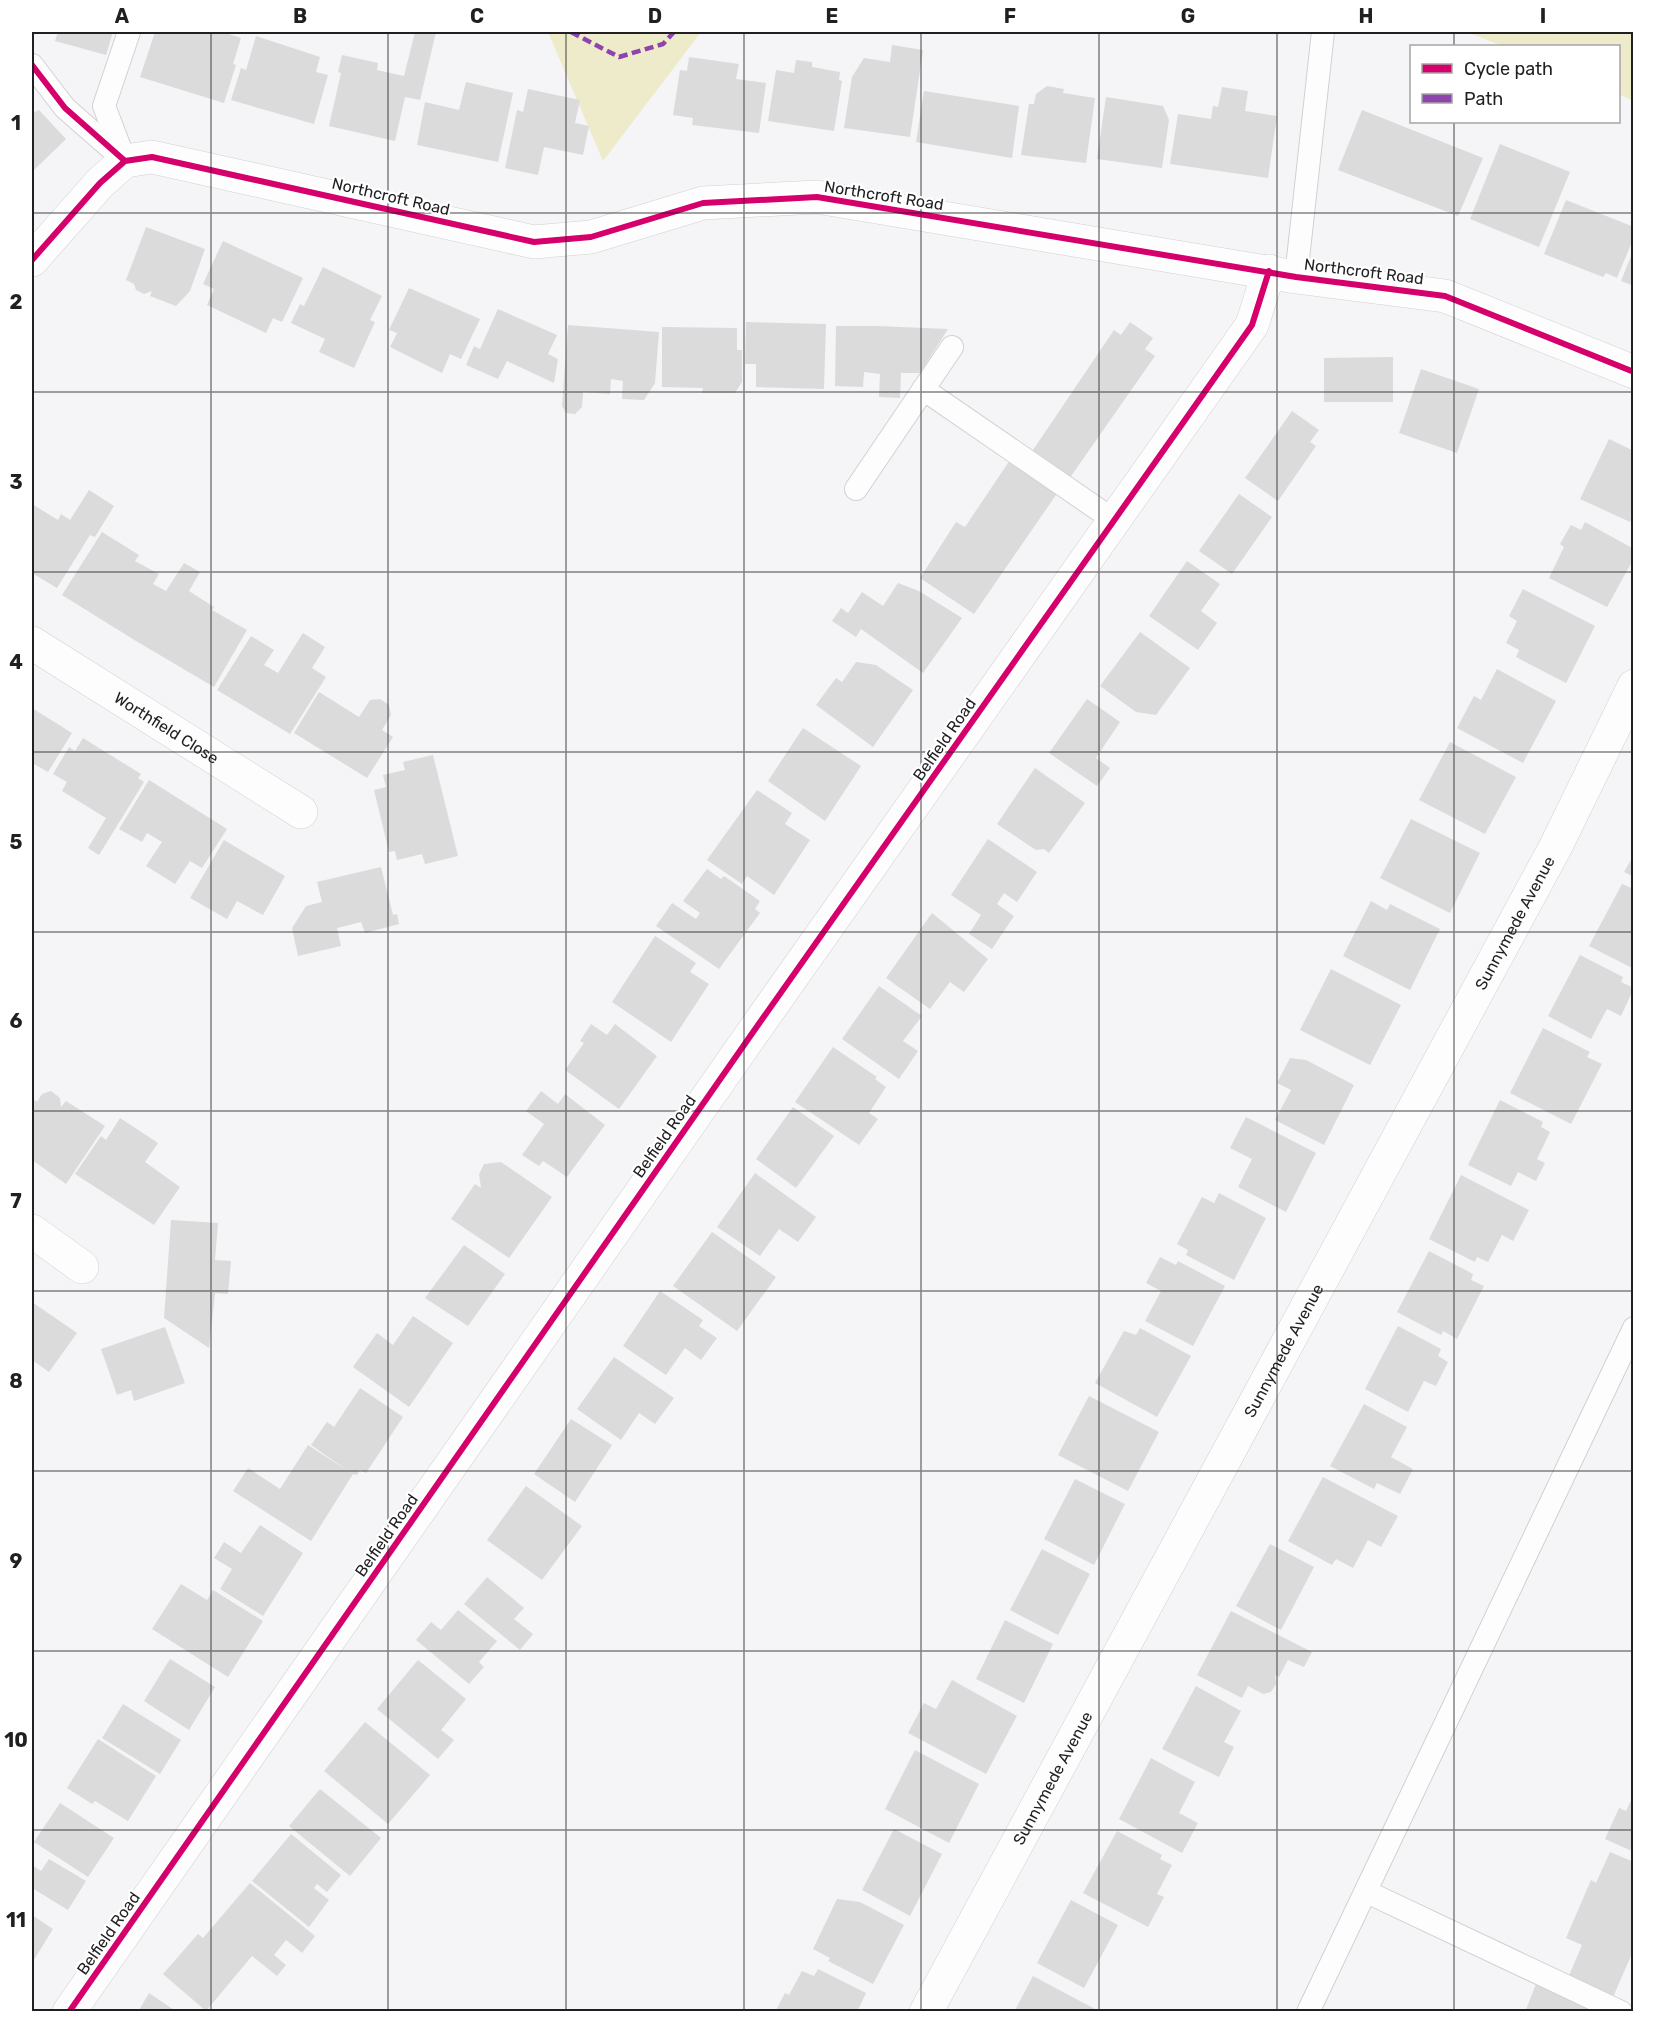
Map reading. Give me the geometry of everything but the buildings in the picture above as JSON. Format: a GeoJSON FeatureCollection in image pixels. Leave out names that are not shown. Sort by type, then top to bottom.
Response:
{"type":"FeatureCollection","features":[{"type":"Feature","properties":{"kind":"street","name":"Northcroft Road"},"geometry":{"type":"LineString","coordinates":[[125,161],[152,157],[534,242],[591,237],[703,202],[817,197],[1283,274],[1445,296],[1634,372]]}},
{"type":"Feature","properties":{"kind":"street"},"geometry":{"type":"LineString","coordinates":[[32,260],[100,183],[125,161]]}},
{"type":"Feature","properties":{"kind":"street","name":"Belfield Road"},"geometry":{"type":"LineString","coordinates":[[69,2012],[765,1015],[1252,325],[1283,274]]}},
{"type":"Feature","properties":{"kind":"street","name":"Worthfield Close"},"geometry":{"type":"LineString","coordinates":[[32,643],[301,812]]}},
{"type":"Feature","properties":{"kind":"street","name":"Sunnymede Avenue"},"geometry":{"type":"LineString","coordinates":[[926,2012],[1556,846],[1634,686]]}},
{"type":"Feature","properties":{"kind":"street"},"geometry":{"type":"LineString","coordinates":[[32,1231],[82,1267]]}},
{"type":"Feature","properties":{"kind":"lane"},"geometry":{"type":"LineString","coordinates":[[125,161],[104,106],[129,32]]}},
{"type":"Feature","properties":{"kind":"lane"},"geometry":{"type":"LineString","coordinates":[[1283,274],[1323,32]]}},
{"type":"Feature","properties":{"kind":"lane"},"geometry":{"type":"LineString","coordinates":[[32,65],[65,108],[125,161]]}},
{"type":"Feature","properties":{"kind":"lane"},"geometry":{"type":"LineString","coordinates":[[855,489],[952,347]]}},
{"type":"Feature","properties":{"kind":"lane"},"geometry":{"type":"LineString","coordinates":[[923,389],[1115,521]]}},
{"type":"Feature","properties":{"kind":"lane"},"geometry":{"type":"LineString","coordinates":[[1308,2012],[1628,1354],[1634,1328]]}},
{"type":"Feature","properties":{"kind":"lane"},"geometry":{"type":"LineString","coordinates":[[1367,1892],[1621,2012]]}},
{"type":"Feature","properties":{"kind":"shaded area"},"geometry":{"type":"Polygon","coordinates":[[[548,32],[701,32],[603,161],[548,32]]]}},
{"type":"Feature","properties":{"kind":"shaded area"},"geometry":{"type":"Polygon","coordinates":[[[1467,32],[1633,32],[1633,101],[1620,94],[1620,45],[1500,45],[1467,32]]]}},
{"type":"Feature","properties":{"kind":"marked path"},"geometry":{"type":"LineString","coordinates":[[571,32],[619,57],[663,44],[674,32]]}},
{"type":"Feature","properties":{"kind":"cycle path"},"geometry":{"type":"LineString","coordinates":[[32,65],[65,108],[125,161]]}},
{"type":"Feature","properties":{"kind":"cycle path"},"geometry":{"type":"LineString","coordinates":[[125,161],[152,157],[534,242],[591,237],[703,203],[817,197],[1296,277],[1445,296],[1634,372]]}},
{"type":"Feature","properties":{"kind":"cycle path"},"geometry":{"type":"LineString","coordinates":[[32,260],[100,183],[125,161]]}},
{"type":"Feature","properties":{"kind":"cycle path"},"geometry":{"type":"LineString","coordinates":[[69,2012],[758,1025],[1252,325],[1269,271]]}}]}
